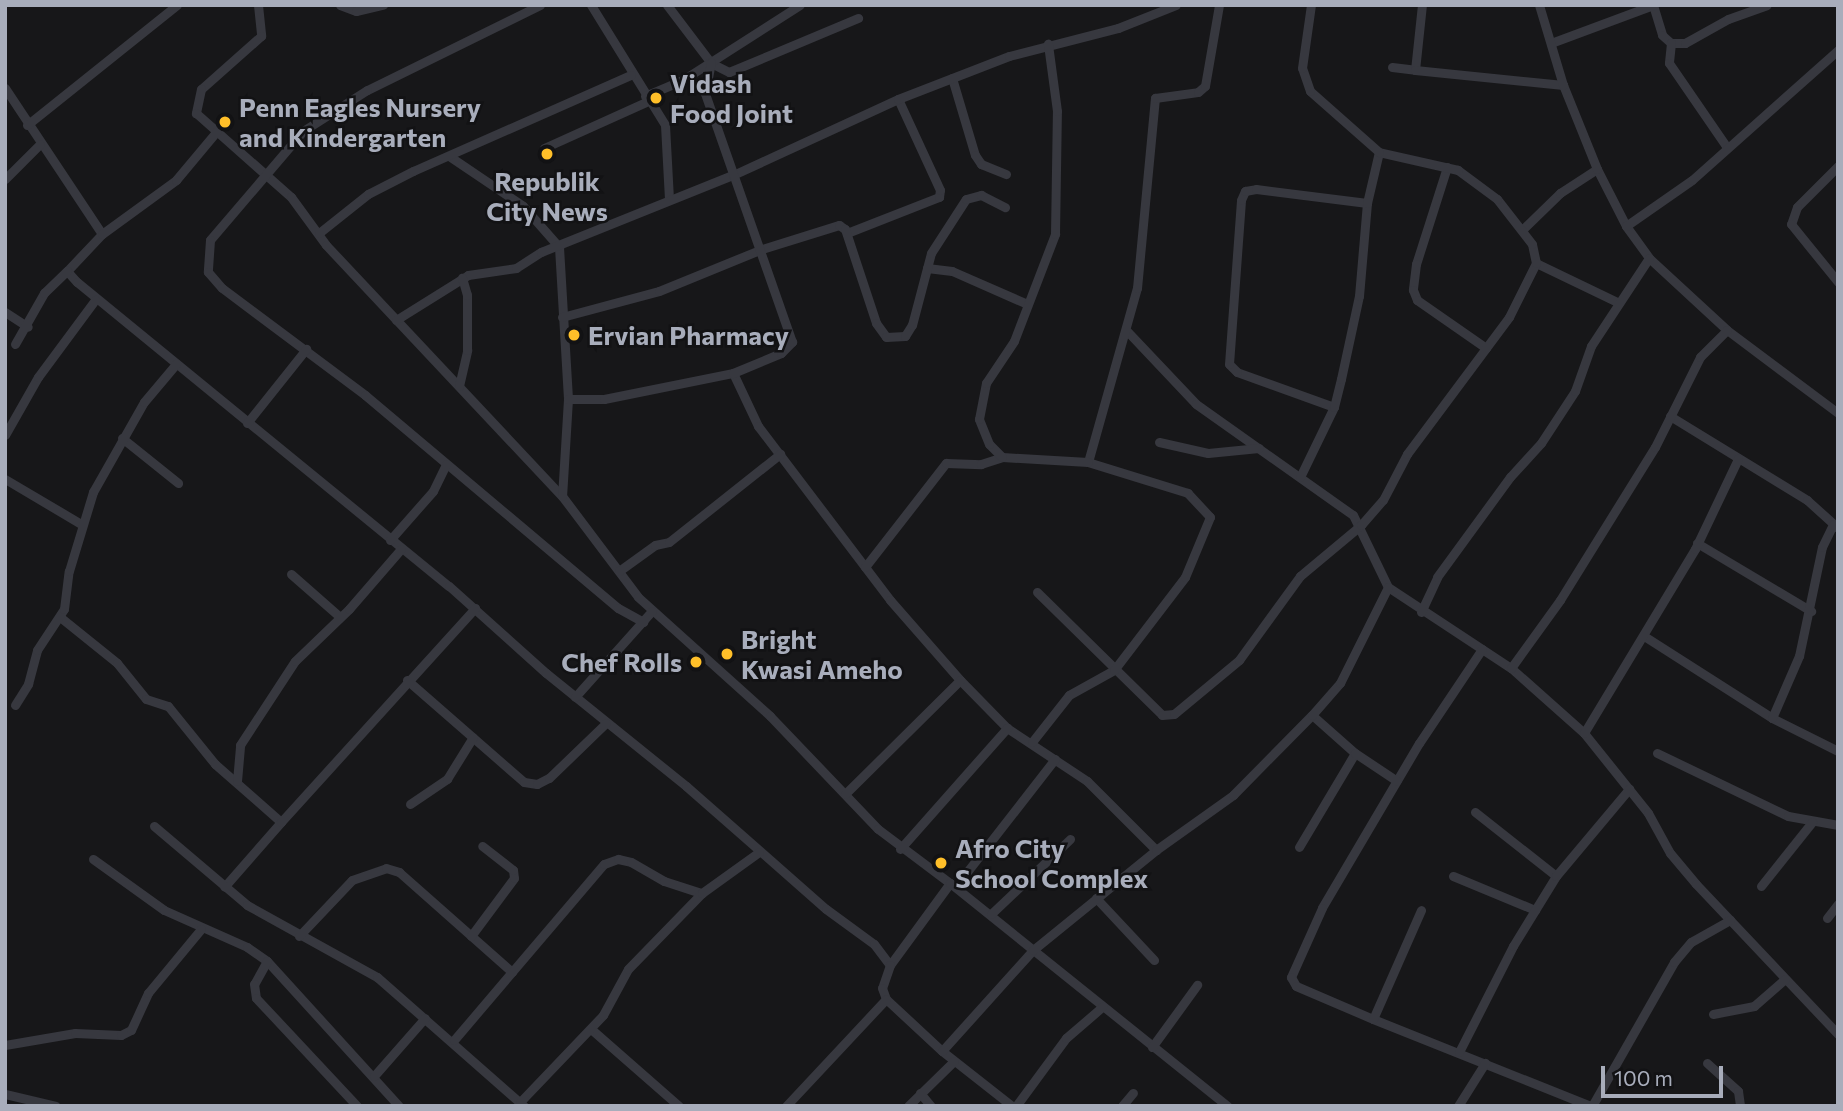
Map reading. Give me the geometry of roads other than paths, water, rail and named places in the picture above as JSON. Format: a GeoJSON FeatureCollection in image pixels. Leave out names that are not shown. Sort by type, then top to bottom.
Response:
{"type":"FeatureCollection","features":[{"type":"Feature","properties":{"kind":"street"},"geometry":{"type":"LineString","coordinates":[[27,125],[177,5]]}},
{"type":"Feature","properties":{"kind":"street"},"geometry":{"type":"LineString","coordinates":[[258,5],[261,36],[211,77],[195,101],[196,113],[265,171],[396,320],[562,496],[571,515],[652,611],[770,716],[900,849],[991,914],[1227,1106]]}},
{"type":"Feature","properties":{"kind":"street"},"geometry":{"type":"LineString","coordinates":[[340,5],[356,12],[383,5]]}},
{"type":"Feature","properties":{"kind":"street"},"geometry":{"type":"LineString","coordinates":[[540,5],[343,103],[303,131],[265,171],[210,240],[208,272],[222,288],[306,349],[618,608],[643,622]]}},
{"type":"Feature","properties":{"kind":"street"},"geometry":{"type":"LineString","coordinates":[[591,5],[631,75],[665,125],[669,198]]}},
{"type":"Feature","properties":{"kind":"street"},"geometry":{"type":"LineString","coordinates":[[667,5],[711,63],[729,72],[858,18]]}},
{"type":"Feature","properties":{"kind":"street"},"geometry":{"type":"LineString","coordinates":[[544,148],[647,99],[711,63],[800,5]]}},
{"type":"Feature","properties":{"kind":"street"},"geometry":{"type":"LineString","coordinates":[[396,320],[462,278],[516,268],[669,198],[733,175],[898,99],[1048,44],[1118,28],[1176,5]]}},
{"type":"Feature","properties":{"kind":"street"},"geometry":{"type":"LineString","coordinates":[[1088,462],[1113,363],[1127,331],[1137,288],[1155,98],[1198,92],[1205,86],[1219,5]]}},
{"type":"Feature","properties":{"kind":"street"},"geometry":{"type":"LineString","coordinates":[[1037,592],[1162,715],[1174,714],[1239,660],[1300,576],[1361,525],[1383,500],[1416,440],[1486,348],[1536,263],[1532,244],[1523,229],[1497,199],[1447,167],[1379,152],[1345,125],[1303,80],[1311,5]]}},
{"type":"Feature","properties":{"kind":"street"},"geometry":{"type":"LineString","coordinates":[[1415,69],[1422,5]]}},
{"type":"Feature","properties":{"kind":"street"},"geometry":{"type":"LineString","coordinates":[[1539,5],[1563,85],[1597,169],[1626,226],[1649,258],[1727,330],[1838,414]]}},
{"type":"Feature","properties":{"kind":"street"},"geometry":{"type":"LineString","coordinates":[[1551,43],[1653,5],[1662,35],[1671,43],[1685,43],[1728,19],[1767,5]]}},
{"type":"Feature","properties":{"kind":"street"},"geometry":{"type":"LineString","coordinates":[[1671,43],[1669,63],[1726,146]]}},
{"type":"Feature","properties":{"kind":"street"},"geometry":{"type":"LineString","coordinates":[[1002,457],[989,444],[979,419],[980,405],[992,370],[1014,341],[1055,234],[1057,111],[1048,44]]}},
{"type":"Feature","properties":{"kind":"street"},"geometry":{"type":"LineString","coordinates":[[1626,226],[1692,180],[1726,146],[1763,119],[1838,50]]}},
{"type":"Feature","properties":{"kind":"street"},"geometry":{"type":"LineString","coordinates":[[568,399],[604,399],[733,373],[781,353],[792,342],[762,249],[705,93],[711,63]]}},
{"type":"Feature","properties":{"kind":"street"},"geometry":{"type":"LineString","coordinates":[[1392,66],[1563,85]]}},
{"type":"Feature","properties":{"kind":"street"},"geometry":{"type":"LineString","coordinates":[[318,233],[368,194],[631,75]]}},
{"type":"Feature","properties":{"kind":"street"},"geometry":{"type":"LineString","coordinates":[[952,78],[975,155],[981,164],[1006,174]]}},
{"type":"Feature","properties":{"kind":"street"},"geometry":{"type":"LineString","coordinates":[[5,88],[27,125],[102,234]]}},
{"type":"Feature","properties":{"kind":"street"},"geometry":{"type":"LineString","coordinates":[[847,233],[939,197],[940,190],[898,99]]}},
{"type":"Feature","properties":{"kind":"street"},"geometry":{"type":"LineString","coordinates":[[15,344],[28,327],[44,293],[102,234],[176,180],[217,131]]}},
{"type":"Feature","properties":{"kind":"street"},"geometry":{"type":"LineString","coordinates":[[5,179],[40,144]]}},
{"type":"Feature","properties":{"kind":"street"},"geometry":{"type":"LineString","coordinates":[[1300,477],[1334,407],[1359,296],[1367,203],[1379,152]]}},
{"type":"Feature","properties":{"kind":"street"},"geometry":{"type":"LineString","coordinates":[[449,156],[523,206],[559,247],[568,399],[562,496]]}},
{"type":"Feature","properties":{"kind":"street"},"geometry":{"type":"LineString","coordinates":[[1838,166],[1797,207],[1791,224],[1838,282]]}},
{"type":"Feature","properties":{"kind":"street"},"geometry":{"type":"LineString","coordinates":[[1447,167],[1419,253],[1413,290],[1417,300],[1486,348]]}},
{"type":"Feature","properties":{"kind":"street"},"geometry":{"type":"LineString","coordinates":[[1523,229],[1560,193],[1597,169]]}},
{"type":"Feature","properties":{"kind":"street"},"geometry":{"type":"LineString","coordinates":[[1334,407],[1237,372],[1228,364],[1241,200],[1245,191],[1256,189],[1367,203]]}},
{"type":"Feature","properties":{"kind":"street"},"geometry":{"type":"LineString","coordinates":[[562,317],[659,291],[762,249],[839,225],[847,233],[876,323],[886,337],[905,336],[912,324],[927,268],[940,235],[965,199],[981,195],[1005,207]]}},
{"type":"Feature","properties":{"kind":"street"},"geometry":{"type":"LineString","coordinates":[[1421,612],[1437,577],[1510,477],[1541,443],[1575,391],[1591,346],[1617,302],[1649,258]]}},
{"type":"Feature","properties":{"kind":"street"},"geometry":{"type":"LineString","coordinates":[[1536,263],[1617,302]]}},
{"type":"Feature","properties":{"kind":"street"},"geometry":{"type":"LineString","coordinates":[[927,268],[952,271],[1027,304]]}},
{"type":"Feature","properties":{"kind":"street"},"geometry":{"type":"LineString","coordinates":[[67,271],[95,300],[475,608],[575,697],[686,786],[759,852],[874,944],[890,965]]}},
{"type":"Feature","properties":{"kind":"street"},"geometry":{"type":"LineString","coordinates":[[459,386],[467,350],[467,295],[462,278]]}},
{"type":"Feature","properties":{"kind":"street"},"geometry":{"type":"LineString","coordinates":[[6,429],[95,300]]}},
{"type":"Feature","properties":{"kind":"street"},"geometry":{"type":"LineString","coordinates":[[5,312],[28,327]]}},
{"type":"Feature","properties":{"kind":"street"},"geometry":{"type":"LineString","coordinates":[[1511,668],[1560,600],[1670,416],[1700,357],[1727,330]]}},
{"type":"Feature","properties":{"kind":"street"},"geometry":{"type":"LineString","coordinates":[[1127,331],[1196,404],[1300,477],[1361,525],[1388,587],[1421,612],[1511,668],[1584,733],[1629,789],[1670,853],[1838,1034]]}},
{"type":"Feature","properties":{"kind":"street"},"geometry":{"type":"LineString","coordinates":[[247,423],[306,349]]}},
{"type":"Feature","properties":{"kind":"street"},"geometry":{"type":"LineString","coordinates":[[15,705],[28,684],[37,650],[61,618],[82,524],[93,492],[144,402],[176,364]]}},
{"type":"Feature","properties":{"kind":"street"},"geometry":{"type":"LineString","coordinates":[[733,373],[750,412],[780,454],[866,567],[960,680],[1007,728],[1032,742],[1124,813],[1156,850]]}},
{"type":"Feature","properties":{"kind":"street"},"geometry":{"type":"LineString","coordinates":[[1670,416],[1807,500],[1835,526],[1822,547],[1811,611],[1799,656],[1772,718]]}},
{"type":"Feature","properties":{"kind":"street"},"geometry":{"type":"LineString","coordinates":[[122,438],[178,483]]}},
{"type":"Feature","properties":{"kind":"street"},"geometry":{"type":"LineString","coordinates":[[1159,442],[1208,453],[1259,448]]}},
{"type":"Feature","properties":{"kind":"street"},"geometry":{"type":"LineString","coordinates":[[619,571],[655,545],[669,542],[780,454]]}},
{"type":"Feature","properties":{"kind":"street"},"geometry":{"type":"LineString","coordinates":[[866,567],[946,463],[982,464],[1002,457],[1088,462],[1188,493],[1199,500],[1210,517],[1185,577],[1114,670],[1069,695],[1032,742]]}},
{"type":"Feature","properties":{"kind":"street"},"geometry":{"type":"LineString","coordinates":[[1584,733],[1697,543],[1738,459]]}},
{"type":"Feature","properties":{"kind":"street"},"geometry":{"type":"LineString","coordinates":[[390,540],[433,491],[446,464]]}},
{"type":"Feature","properties":{"kind":"street"},"geometry":{"type":"LineString","coordinates":[[5,479],[82,524]]}},
{"type":"Feature","properties":{"kind":"street"},"geometry":{"type":"LineString","coordinates":[[1697,543],[1811,611]]}},
{"type":"Feature","properties":{"kind":"street"},"geometry":{"type":"LineString","coordinates":[[237,781],[244,738],[304,651],[340,617],[401,549]]}},
{"type":"Feature","properties":{"kind":"street"},"geometry":{"type":"LineString","coordinates":[[291,574],[340,617]]}},
{"type":"Feature","properties":{"kind":"street"},"geometry":{"type":"LineString","coordinates":[[942,1051],[1034,950],[1156,850],[1233,795],[1312,715],[1340,683],[1388,587]]}},
{"type":"Feature","properties":{"kind":"street"},"geometry":{"type":"LineString","coordinates":[[224,887],[407,680],[475,608]]}},
{"type":"Feature","properties":{"kind":"street"},"geometry":{"type":"LineString","coordinates":[[575,697],[652,611]]}},
{"type":"Feature","properties":{"kind":"street"},"geometry":{"type":"LineString","coordinates":[[61,618],[117,663],[146,698],[168,706],[215,764],[281,822]]}},
{"type":"Feature","properties":{"kind":"street"},"geometry":{"type":"LineString","coordinates":[[1644,636],[1772,718],[1838,751]]}},
{"type":"Feature","properties":{"kind":"street"},"geometry":{"type":"LineString","coordinates":[[1482,649],[1397,781],[1322,908],[1292,971],[1296,986],[1576,1103],[1592,1106],[1674,962],[1691,942],[1730,920]]}},
{"type":"Feature","properties":{"kind":"street"},"geometry":{"type":"LineString","coordinates":[[407,680],[524,782],[537,784],[549,778],[606,723]]}},
{"type":"Feature","properties":{"kind":"street"},"geometry":{"type":"LineString","coordinates":[[845,794],[960,680]]}},
{"type":"Feature","properties":{"kind":"street"},"geometry":{"type":"LineString","coordinates":[[1312,715],[1355,753],[1397,781]]}},
{"type":"Feature","properties":{"kind":"street"},"geometry":{"type":"LineString","coordinates":[[900,849],[1007,728]]}},
{"type":"Feature","properties":{"kind":"street"},"geometry":{"type":"LineString","coordinates":[[410,804],[447,779],[473,737]]}},
{"type":"Feature","properties":{"kind":"street"},"geometry":{"type":"LineString","coordinates":[[1299,847],[1355,753]]}},
{"type":"Feature","properties":{"kind":"street"},"geometry":{"type":"LineString","coordinates":[[1657,753],[1713,784],[1812,822],[1838,825]]}},
{"type":"Feature","properties":{"kind":"street"},"geometry":{"type":"LineString","coordinates":[[1055,759],[890,965],[882,988],[886,999],[942,1051],[1014,1106],[1066,1038],[1102,1007]]}},
{"type":"Feature","properties":{"kind":"street"},"geometry":{"type":"LineString","coordinates":[[1459,1052],[1556,876],[1629,789]]}},
{"type":"Feature","properties":{"kind":"street"},"geometry":{"type":"LineString","coordinates":[[1475,812],[1556,876]]}},
{"type":"Feature","properties":{"kind":"street"},"geometry":{"type":"LineString","coordinates":[[1761,886],[1812,822]]}},
{"type":"Feature","properties":{"kind":"street"},"geometry":{"type":"LineString","coordinates":[[154,826],[224,887],[299,936],[348,958],[454,1040],[522,1104],[591,1029],[628,969],[702,892],[759,852]]}},
{"type":"Feature","properties":{"kind":"street"},"geometry":{"type":"LineString","coordinates":[[991,914],[1070,839]]}},
{"type":"Feature","properties":{"kind":"street"},"geometry":{"type":"LineString","coordinates":[[471,936],[514,878],[513,870],[482,846]]}},
{"type":"Feature","properties":{"kind":"street"},"geometry":{"type":"LineString","coordinates":[[93,859],[128,887],[201,929],[247,947],[267,961],[281,973],[399,1106]]}},
{"type":"Feature","properties":{"kind":"street"},"geometry":{"type":"LineString","coordinates":[[454,1040],[604,864],[618,859],[631,862],[664,881],[702,892]]}},
{"type":"Feature","properties":{"kind":"street"},"geometry":{"type":"LineString","coordinates":[[299,936],[352,880],[369,870],[386,868],[399,872],[512,972]]}},
{"type":"Feature","properties":{"kind":"street"},"geometry":{"type":"LineString","coordinates":[[1453,876],[1535,910]]}},
{"type":"Feature","properties":{"kind":"street"},"geometry":{"type":"LineString","coordinates":[[1096,898],[1154,960]]}},
{"type":"Feature","properties":{"kind":"street"},"geometry":{"type":"LineString","coordinates":[[1827,918],[1838,904]]}},
{"type":"Feature","properties":{"kind":"street"},"geometry":{"type":"LineString","coordinates":[[1373,1019],[1422,910]]}},
{"type":"Feature","properties":{"kind":"street"},"geometry":{"type":"LineString","coordinates":[[5,1045],[75,1033],[121,1035],[131,1031],[148,993],[201,929]]}},
{"type":"Feature","properties":{"kind":"street"},"geometry":{"type":"LineString","coordinates":[[267,961],[253,990],[257,998],[357,1106]]}},
{"type":"Feature","properties":{"kind":"street"},"geometry":{"type":"LineString","coordinates":[[260,976],[281,973]]}},
{"type":"Feature","properties":{"kind":"street"},"geometry":{"type":"LineString","coordinates":[[1713,1014],[1754,1006],[1785,979]]}},
{"type":"Feature","properties":{"kind":"street"},"geometry":{"type":"LineString","coordinates":[[1152,1047],[1197,985]]}},
{"type":"Feature","properties":{"kind":"street"},"geometry":{"type":"LineString","coordinates":[[786,1106],[886,999]]}},
{"type":"Feature","properties":{"kind":"street"},"geometry":{"type":"LineString","coordinates":[[374,1076],[425,1018]]}},
{"type":"Feature","properties":{"kind":"street"},"geometry":{"type":"LineString","coordinates":[[591,1029],[680,1106]]}},
{"type":"Feature","properties":{"kind":"street"},"geometry":{"type":"LineString","coordinates":[[908,1106],[954,1061]]}},
{"type":"Feature","properties":{"kind":"street"},"geometry":{"type":"LineString","coordinates":[[1458,1106],[1485,1063]]}},
{"type":"Feature","properties":{"kind":"street"},"geometry":{"type":"LineString","coordinates":[[1707,1063],[1738,1091],[1740,1106]]}},
{"type":"Feature","properties":{"kind":"street"},"geometry":{"type":"LineString","coordinates":[[920,1093],[931,1106]]}},
{"type":"Feature","properties":{"kind":"street"},"geometry":{"type":"LineString","coordinates":[[1122,1106],[1132,1093]]}},
{"type":"Feature","properties":{"kind":"street"},"geometry":{"type":"LineString","coordinates":[[5,1094],[56,1106]]}},
{"type":"Feature","properties":{"kind":"place","name":"Vidash Food Joint"},"geometry":{"type":"Point","coordinates":[656,98]}},
{"type":"Feature","properties":{"kind":"place","name":"Penn Eagles Nursery and Kindergarten"},"geometry":{"type":"Point","coordinates":[225,122]}},
{"type":"Feature","properties":{"kind":"place","name":"Republik City News"},"geometry":{"type":"Point","coordinates":[547,154]}},
{"type":"Feature","properties":{"kind":"place","name":"Ervian Pharmacy"},"geometry":{"type":"Point","coordinates":[574,335]}},
{"type":"Feature","properties":{"kind":"place","name":"Bright Kwasi Ameho"},"geometry":{"type":"Point","coordinates":[727,654]}},
{"type":"Feature","properties":{"kind":"place","name":"Chef Rolls"},"geometry":{"type":"Point","coordinates":[696,662]}},
{"type":"Feature","properties":{"kind":"place","name":"Afro City School Complex"},"geometry":{"type":"Point","coordinates":[941,863]}}]}
